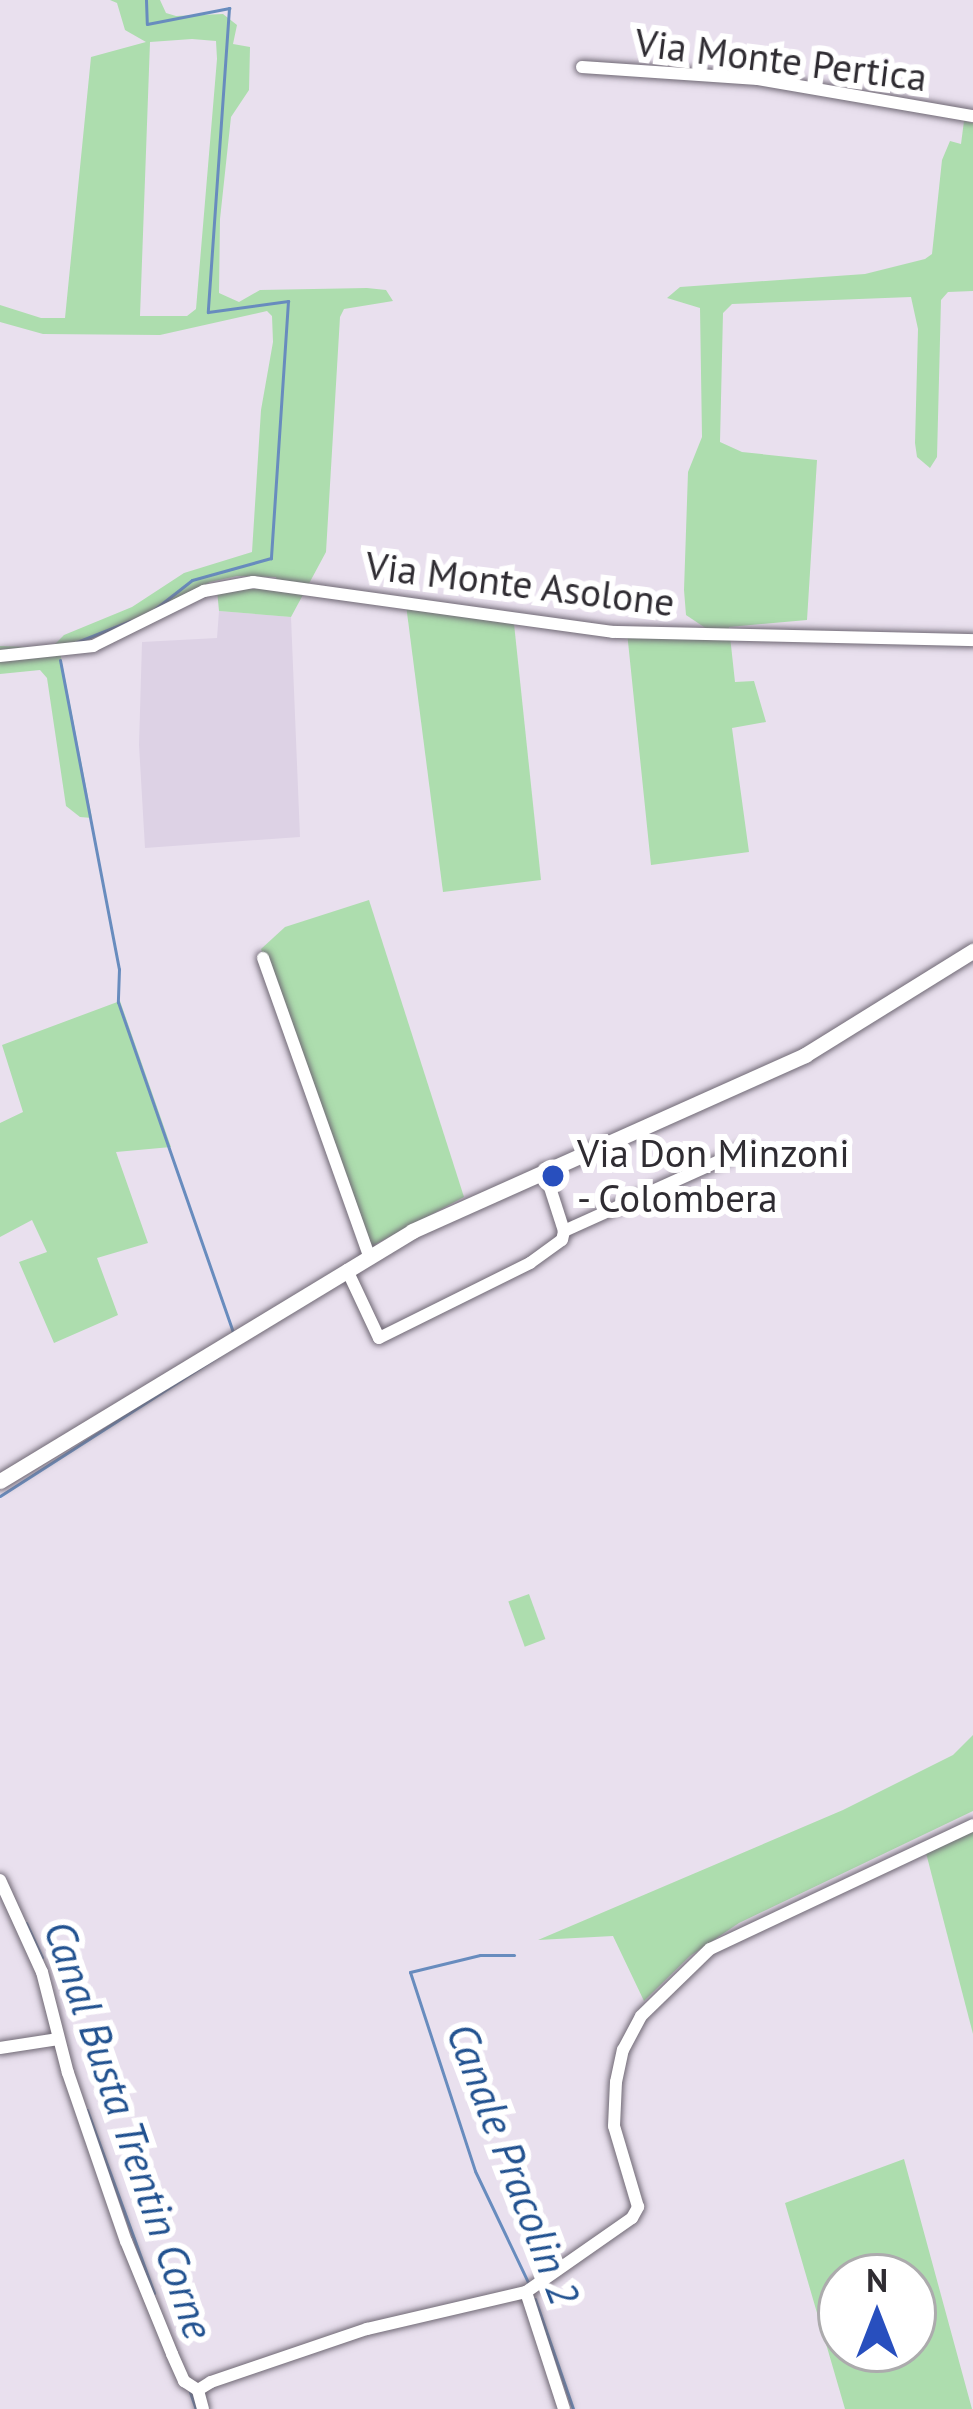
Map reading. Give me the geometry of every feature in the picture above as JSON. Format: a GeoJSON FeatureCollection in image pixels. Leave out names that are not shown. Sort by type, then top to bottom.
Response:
{"type":"FeatureCollection","features":[{"type":"Feature","properties":{"kind":"street","name":"Via Monte Pertica"},"geometry":{"type":"LineString","coordinates":[[582,67],[758,79],[973,116]]}},
{"type":"Feature","properties":{"kind":"street","name":"Via Monte Asolone"},"geometry":{"type":"LineString","coordinates":[[0,656],[74,651],[204,591],[253,582],[613,632],[973,640]]}},
{"type":"Feature","properties":{"kind":"street"},"geometry":{"type":"LineString","coordinates":[[0,1481],[369,1256],[544,1169],[805,1055],[973,951]]}},
{"type":"Feature","properties":{"kind":"street"},"geometry":{"type":"LineString","coordinates":[[263,958],[369,1256]]}},
{"type":"Feature","properties":{"kind":"street"},"geometry":{"type":"LineString","coordinates":[[564,1231],[746,1149]]}},
{"type":"Feature","properties":{"kind":"street"},"geometry":{"type":"LineString","coordinates":[[347,1270],[379,1339],[530,1263],[562,1240],[564,1231],[544,1169]]}},
{"type":"Feature","properties":{"kind":"street"},"geometry":{"type":"LineString","coordinates":[[198,2390],[367,2330],[526,2292],[632,2218],[638,2207],[614,2126],[616,2082],[623,2050],[649,2008],[710,1949],[973,1825]]}},
{"type":"Feature","properties":{"kind":"street"},"geometry":{"type":"LineString","coordinates":[[0,1880],[42,1972],[58,2039],[125,2241],[178,2368],[198,2390],[203,2409]]}},
{"type":"Feature","properties":{"kind":"street"},"geometry":{"type":"LineString","coordinates":[[0,2048],[58,2039]]}},
{"type":"Feature","properties":{"kind":"street"},"geometry":{"type":"LineString","coordinates":[[526,2292],[564,2409]]}},
{"type":"Feature","properties":{"kind":"shaded area"},"geometry":{"type":"Polygon","coordinates":[[[219,611],[291,617],[300,837],[145,848],[139,745],[142,642],[217,638],[219,611]]]}},
{"type":"Feature","properties":{"kind":"green space"},"geometry":{"type":"Polygon","coordinates":[[[110,0],[160,0],[166,13],[176,16],[223,14],[237,25],[233,44],[250,47],[249,90],[231,117],[220,219],[219,293],[239,302],[260,290],[367,288],[386,290],[393,301],[344,309],[340,317],[326,552],[291,617],[219,611],[217,590],[279,588],[276,577],[237,576],[210,582],[109,631],[59,647],[92,818],[80,817],[66,806],[47,678],[40,670],[0,674],[0,646],[51,648],[64,635],[132,607],[184,573],[252,552],[261,410],[273,342],[272,316],[267,311],[160,335],[43,334],[0,322],[0,305],[41,318],[65,318],[91,57],[146,42],[125,30],[117,3],[110,0]],[[216,41],[150,42],[140,316],[187,316],[196,309],[216,41]]]}},
{"type":"Feature","properties":{"kind":"green space"},"geometry":{"type":"Polygon","coordinates":[[[964,121],[973,123],[973,291],[948,292],[941,300],[937,457],[930,468],[917,457],[915,443],[918,329],[911,297],[732,304],[723,313],[720,442],[742,452],[817,460],[807,620],[729,627],[735,682],[754,681],[766,722],[732,728],[749,852],[651,865],[627,632],[707,629],[686,615],[684,590],[688,472],[702,437],[700,308],[667,298],[680,287],[865,274],[925,259],[932,254],[942,160],[950,141],[961,144],[964,121]]]}},
{"type":"Feature","properties":{"kind":"green space"},"geometry":{"type":"Polygon","coordinates":[[[405,597],[513,614],[541,880],[443,892],[405,597]]]}},
{"type":"Feature","properties":{"kind":"green space"},"geometry":{"type":"Polygon","coordinates":[[[369,900],[464,1197],[372,1246],[261,949],[285,927],[369,900]]]}},
{"type":"Feature","properties":{"kind":"green space"},"geometry":{"type":"Polygon","coordinates":[[[120,1001],[171,1147],[116,1152],[148,1243],[97,1258],[118,1315],[54,1343],[19,1262],[47,1252],[32,1220],[0,1237],[0,1123],[23,1112],[2,1045],[120,1001]]]}},
{"type":"Feature","properties":{"kind":"green space"},"geometry":{"type":"Polygon","coordinates":[[[529,1594],[545,1639],[525,1647],[508,1602],[529,1594]]]}},
{"type":"Feature","properties":{"kind":"green space"},"geometry":{"type":"Polygon","coordinates":[[[973,1735],[973,1811],[739,1923],[690,1956],[644,2001],[613,1936],[538,1940],[843,1810],[953,1755],[973,1735]]]}},
{"type":"Feature","properties":{"kind":"green space"},"geometry":{"type":"Polygon","coordinates":[[[973,1830],[973,2034],[926,1853],[973,1830]]]}},
{"type":"Feature","properties":{"kind":"green space"},"geometry":{"type":"Polygon","coordinates":[[[904,2159],[930,2253],[817,2253],[817,2313],[785,2203],[904,2159]]]}},
{"type":"Feature","properties":{"kind":"green space"},"geometry":{"type":"Polygon","coordinates":[[[937,2280],[972,2409],[845,2409],[835,2373],[937,2373],[937,2280]]]}},
{"type":"Feature","properties":{"kind":"waterway","name":"Canal Busta Trentin Corne"},"geometry":{"type":"LineString","coordinates":[[146,0],[147,24],[229,8],[208,312],[288,301],[271,558],[192,580],[155,609]]}},
{"type":"Feature","properties":{"kind":"waterway","name":"Canal Busta Trentin Corne"},"geometry":{"type":"LineString","coordinates":[[77,642],[130,621]]}},
{"type":"Feature","properties":{"kind":"waterway","name":"Canal Busta Trentin Corne"},"geometry":{"type":"LineString","coordinates":[[60,660],[119,969],[118,1002],[234,1335]]}},
{"type":"Feature","properties":{"kind":"waterway","name":"Canal Busta Trentin Corne"},"geometry":{"type":"LineString","coordinates":[[0,1496],[237,1344]]}},
{"type":"Feature","properties":{"kind":"waterway","name":"Canal Busta Trentin Corne"},"geometry":{"type":"LineString","coordinates":[[26,1923],[42,1957]]}},
{"type":"Feature","properties":{"kind":"waterway","name":"Canale Pracolin 2"},"geometry":{"type":"LineString","coordinates":[[514,1955],[480,1955],[410,1972],[475,2171],[529,2284]]}},
{"type":"Feature","properties":{"kind":"waterway","name":"Canal Busta Trentin Corne"},"geometry":{"type":"LineString","coordinates":[[87,2110],[154,2293]]}},
{"type":"Feature","properties":{"kind":"waterway","name":"Canale Pracolin 2"},"geometry":{"type":"LineString","coordinates":[[535,2299],[573,2409]]}},
{"type":"Feature","properties":{"kind":"waterway","name":"Canal Busta Trentin Corne"},"geometry":{"type":"LineString","coordinates":[[190,2392],[196,2409]]}},
{"type":"Feature","properties":{"kind":"place","name":"Via Don Minzoni - Colombera"},"geometry":{"type":"Point","coordinates":[553,1176]}}]}
